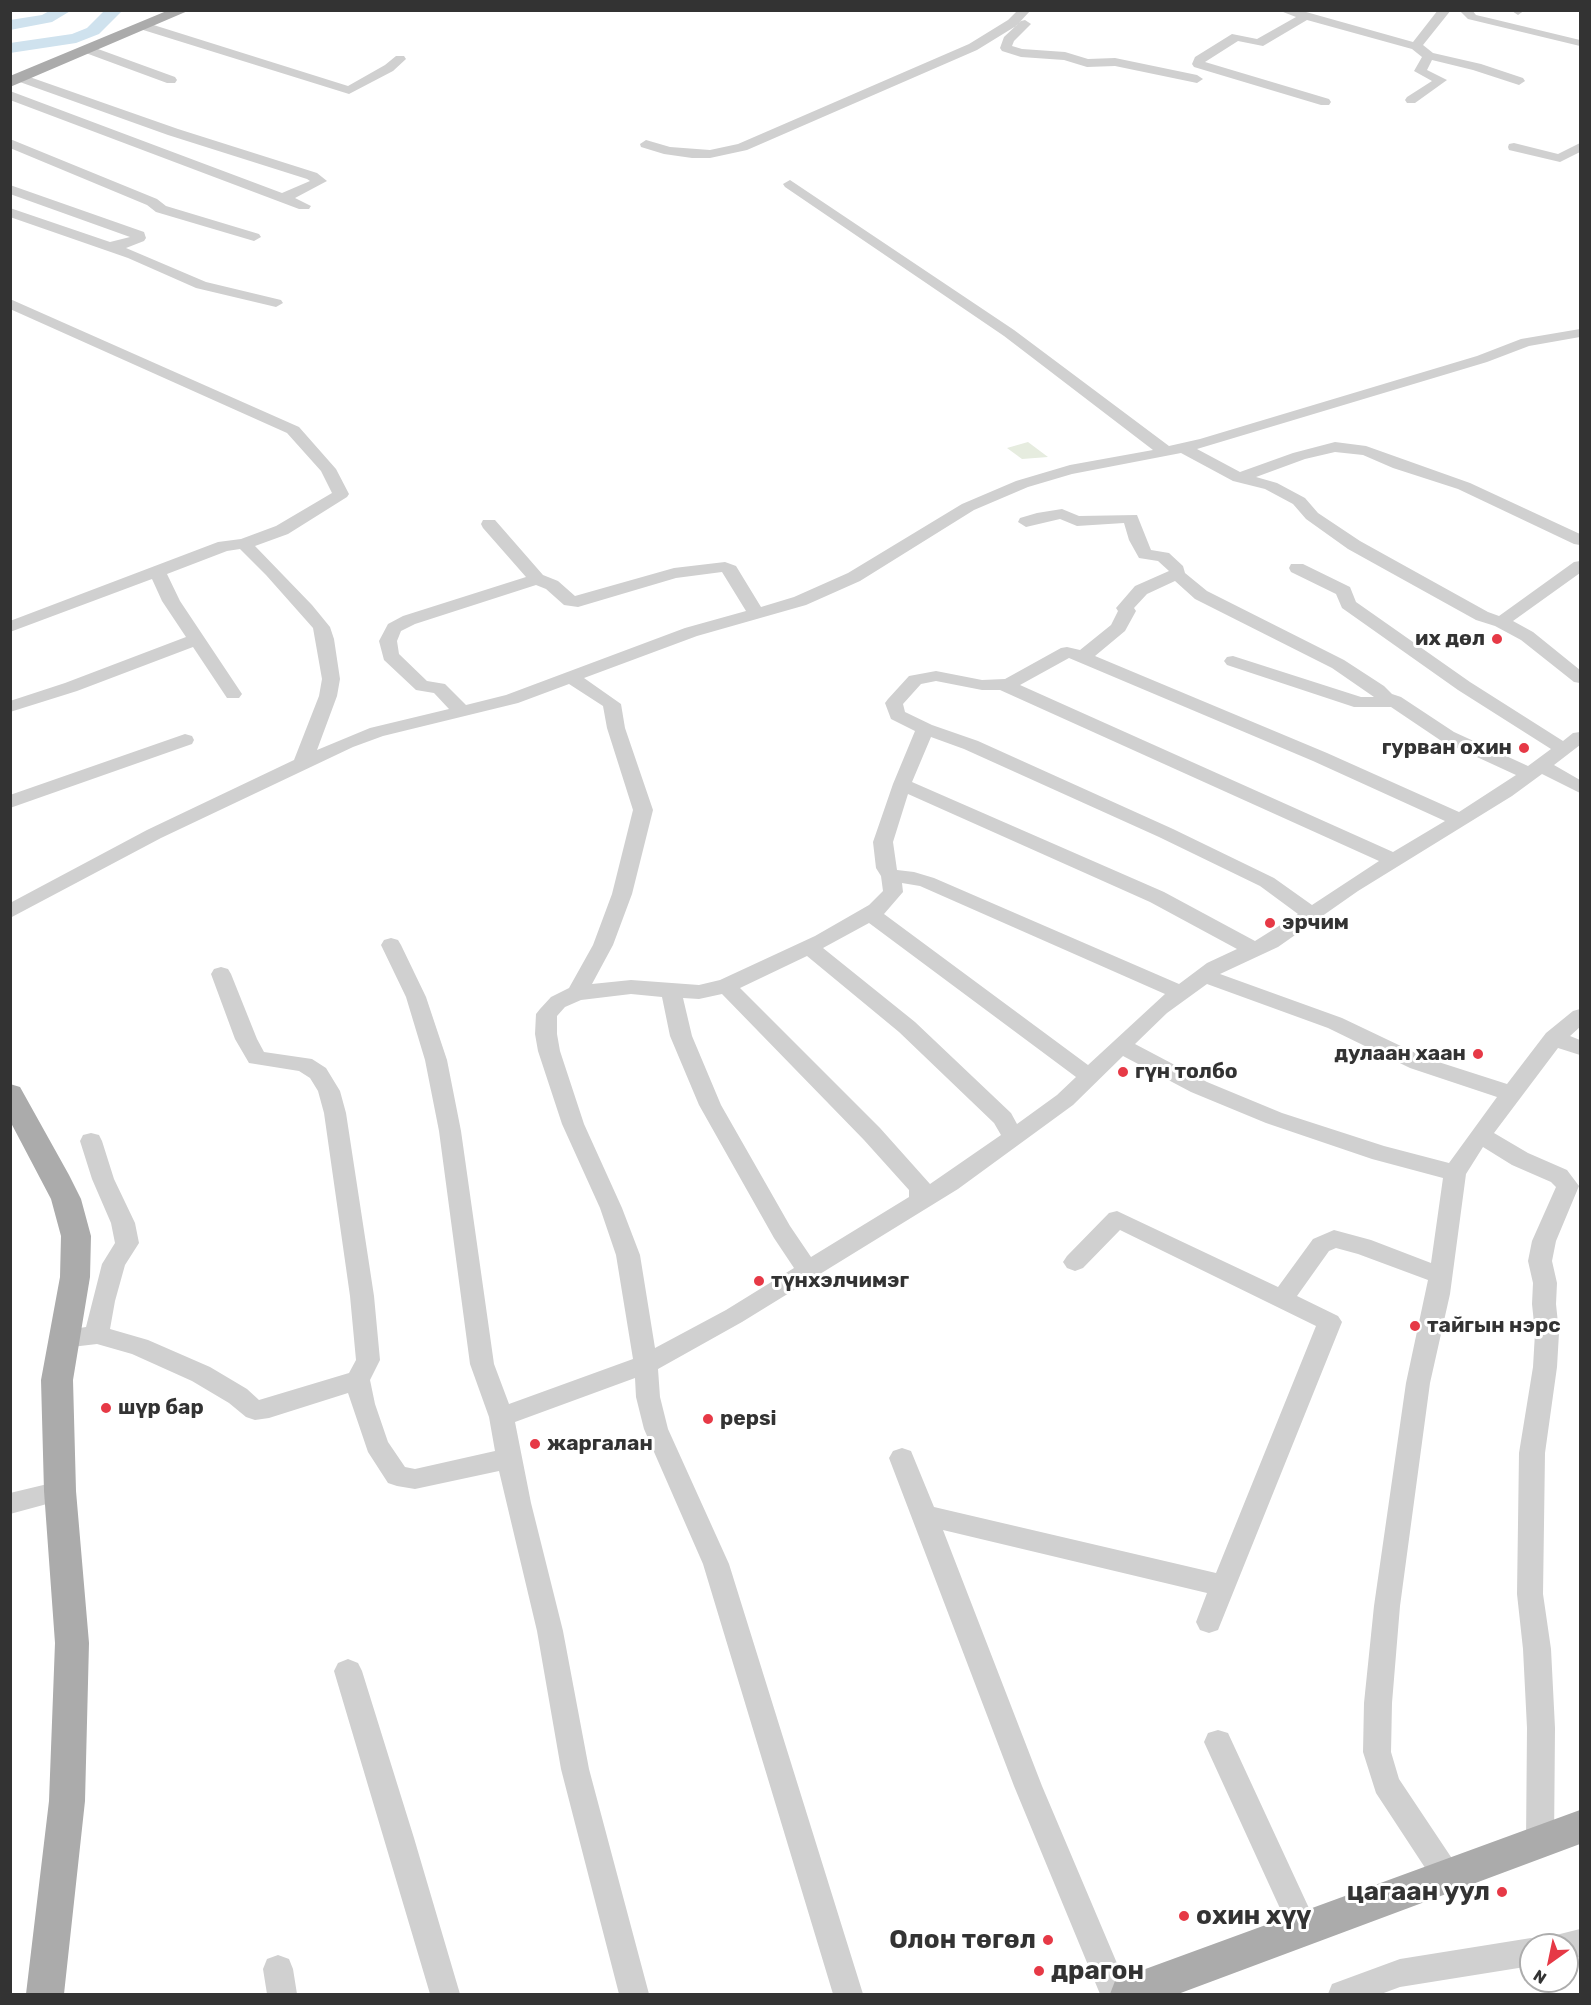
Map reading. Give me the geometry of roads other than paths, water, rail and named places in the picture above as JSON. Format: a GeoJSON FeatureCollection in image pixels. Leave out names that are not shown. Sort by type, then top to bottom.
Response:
{"type":"FeatureCollection","features":[{"type":"Feature","properties":{"kind":"main road"},"geometry":{"type":"LineString","coordinates":[[16,80],[183,10]]}},
{"type":"Feature","properties":{"kind":"main road"},"geometry":{"type":"LineString","coordinates":[[10,1094],[66,1199],[76,1236],[75,1277],[57,1380],[60,1491],[72,1643],[67,1801],[45,1995]]}},
{"type":"Feature","properties":{"kind":"main road"},"geometry":{"type":"LineString","coordinates":[[1136,1993],[1581,1827]]}},
{"type":"Feature","properties":{"kind":"street"},"geometry":{"type":"LineString","coordinates":[[1284,10],[1379,38],[1416,46],[1429,56],[1477,67],[1519,81]]}},
{"type":"Feature","properties":{"kind":"street"},"geometry":{"type":"LineString","coordinates":[[1416,46],[1444,10]]}},
{"type":"Feature","properties":{"kind":"street"},"geometry":{"type":"LineString","coordinates":[[1465,10],[1472,16],[1490,22],[1581,43]]}},
{"type":"Feature","properties":{"kind":"street"},"geometry":{"type":"LineString","coordinates":[[646,144],[669,151],[692,154],[710,154],[742,147],[973,47],[992,37],[1024,12],[1030,19],[1008,40],[1006,48],[1012,51],[1065,56],[1087,63],[1115,62],[1197,79]]}},
{"type":"Feature","properties":{"kind":"street"},"geometry":{"type":"LineString","coordinates":[[1306,16],[1259,43],[1236,38],[1215,49],[1199,60],[1198,64],[1325,102]]}},
{"type":"Feature","properties":{"kind":"street"},"geometry":{"type":"LineString","coordinates":[[144,26],[349,90],[389,68],[400,59]]}},
{"type":"Feature","properties":{"kind":"street"},"geometry":{"type":"LineString","coordinates":[[87,49],[171,80]]}},
{"type":"Feature","properties":{"kind":"street"},"geometry":{"type":"LineString","coordinates":[[1411,100],[1441,80],[1420,71],[1429,56]]}},
{"type":"Feature","properties":{"kind":"street"},"geometry":{"type":"LineString","coordinates":[[16,80],[312,176],[320,181],[283,198]]}},
{"type":"Feature","properties":{"kind":"street"},"geometry":{"type":"LineString","coordinates":[[10,95],[304,206]]}},
{"type":"Feature","properties":{"kind":"street"},"geometry":{"type":"LineString","coordinates":[[10,143],[152,202],[161,209],[254,237]]}},
{"type":"Feature","properties":{"kind":"street"},"geometry":{"type":"LineString","coordinates":[[1514,147],[1560,158],[1581,147]]}},
{"type":"Feature","properties":{"kind":"street"},"geometry":{"type":"LineString","coordinates":[[790,184],[1009,333],[1166,452]]}},
{"type":"Feature","properties":{"kind":"street"},"geometry":{"type":"LineString","coordinates":[[10,189],[139,235],[139,238],[125,244],[107,247]]}},
{"type":"Feature","properties":{"kind":"street"},"geometry":{"type":"LineString","coordinates":[[10,212],[133,255],[201,285],[276,303]]}},
{"type":"Feature","properties":{"kind":"street"},"geometry":{"type":"LineString","coordinates":[[10,303],[293,430],[328,469],[341,494],[282,530],[244,544],[224,546],[10,627]]}},
{"type":"Feature","properties":{"kind":"street"},"geometry":{"type":"LineString","coordinates":[[10,912],[124,849],[303,762],[377,732],[512,699],[691,632],[800,601],[836,586],[968,507],[997,494],[1070,470],[1166,452],[1244,432],[1482,359],[1526,342],[1581,333]]}},
{"type":"Feature","properties":{"kind":"street"},"geometry":{"type":"LineString","coordinates":[[1239,477],[1299,456],[1335,447],[1366,450],[1399,465],[1464,486],[1581,540]]}},
{"type":"Feature","properties":{"kind":"street"},"geometry":{"type":"LineString","coordinates":[[1183,448],[1239,477],[1271,486],[1299,501],[1312,516],[1354,545],[1482,616],[1501,622],[1527,636],[1581,678]]}},
{"type":"Feature","properties":{"kind":"street"},"geometry":{"type":"LineString","coordinates":[[1026,522],[1043,516],[1062,514],[1077,521],[1131,518],[1137,540],[1145,555],[1163,557],[1177,570],[1177,574],[1202,595],[1285,640],[1338,664],[1378,690],[1386,698],[1395,701],[1447,736],[1581,787]]}},
{"type":"Feature","properties":{"kind":"street"},"geometry":{"type":"LineString","coordinates":[[489,524],[537,579],[552,585],[570,601],[578,602],[674,573],[724,567],[730,570],[757,614]]}},
{"type":"Feature","properties":{"kind":"street"},"geometry":{"type":"LineString","coordinates":[[244,544],[306,609],[321,627],[325,639],[331,679],[328,696],[303,762]]}},
{"type":"Feature","properties":{"kind":"street"},"geometry":{"type":"LineString","coordinates":[[1501,622],[1581,566]]}},
{"type":"Feature","properties":{"kind":"street"},"geometry":{"type":"LineString","coordinates":[[501,1417],[646,1364],[734,1316],[950,1183],[1065,1100],[1160,1008],[1214,968],[1271,942],[1393,860],[1505,792],[1575,741],[1464,686],[1348,604],[1344,591],[1297,568]]}},
{"type":"Feature","properties":{"kind":"street"},"geometry":{"type":"LineString","coordinates":[[157,571],[171,601],[195,640],[233,694]]}},
{"type":"Feature","properties":{"kind":"street"},"geometry":{"type":"LineString","coordinates":[[1082,657],[1105,641],[1119,627],[1127,611],[1125,608],[1141,590],[1177,574]]}},
{"type":"Feature","properties":{"kind":"street"},"geometry":{"type":"LineString","coordinates":[[463,712],[439,688],[422,686],[390,656],[388,641],[394,628],[410,620],[537,579]]}},
{"type":"Feature","properties":{"kind":"street"},"geometry":{"type":"LineString","coordinates":[[10,707],[71,687],[195,640]]}},
{"type":"Feature","properties":{"kind":"street"},"geometry":{"type":"LineString","coordinates":[[1311,914],[1267,882],[1166,833],[897,715],[894,703],[915,681],[936,676],[982,685],[1009,684],[1067,652],[1320,757],[1460,820]]}},
{"type":"Feature","properties":{"kind":"street"},"geometry":{"type":"LineString","coordinates":[[1233,661],[1360,703],[1395,701]]}},
{"type":"Feature","properties":{"kind":"street"},"geometry":{"type":"LineString","coordinates":[[572,678],[612,704],[616,728],[643,810],[614,917],[589,973],[577,993]]}},
{"type":"Feature","properties":{"kind":"street"},"geometry":{"type":"LineString","coordinates":[[1002,684],[1393,860]]}},
{"type":"Feature","properties":{"kind":"street"},"geometry":{"type":"LineString","coordinates":[[848,1995],[716,1564],[656,1429],[648,1397],[646,1364],[634,1278],[625,1243],[611,1208],[581,1147],[549,1051],[546,1034],[547,1014],[558,1002],[577,993],[631,987],[699,992],[726,986],[809,947],[870,914],[893,892],[891,876],[886,868],[883,842],[902,784],[925,729]]}},
{"type":"Feature","properties":{"kind":"street"},"geometry":{"type":"LineString","coordinates":[[10,802],[185,740]]}},
{"type":"Feature","properties":{"kind":"street"},"geometry":{"type":"LineString","coordinates":[[902,784],[1015,832],[1157,897],[1253,949]]}},
{"type":"Feature","properties":{"kind":"street"},"geometry":{"type":"LineString","coordinates":[[891,876],[914,878],[927,882],[1181,993]]}},
{"type":"Feature","properties":{"kind":"street"},"geometry":{"type":"LineString","coordinates":[[870,914],[1089,1076]]}},
{"type":"Feature","properties":{"kind":"street"},"geometry":{"type":"LineString","coordinates":[[391,945],[416,997],[436,1060],[450,1131],[482,1364],[501,1417],[518,1503],[550,1631],[575,1769],[634,1995]]}},
{"type":"Feature","properties":{"kind":"street"},"geometry":{"type":"LineString","coordinates":[[809,947],[907,1027],[1003,1118],[1013,1137]]}},
{"type":"Feature","properties":{"kind":"street"},"geometry":{"type":"LineString","coordinates":[[221,974],[256,1058],[304,1064],[318,1073],[329,1091],[335,1113],[362,1296],[368,1360],[358,1380],[363,1404],[378,1445],[397,1476],[416,1479],[510,1458]]}},
{"type":"Feature","properties":{"kind":"street"},"geometry":{"type":"LineString","coordinates":[[1206,976],[1335,1023],[1418,1063],[1508,1100]]}},
{"type":"Feature","properties":{"kind":"street"},"geometry":{"type":"LineString","coordinates":[[726,986],[873,1134],[921,1188],[920,1201]]}},
{"type":"Feature","properties":{"kind":"street"},"geometry":{"type":"LineString","coordinates":[[671,991],[681,1036],[710,1105],[782,1232],[808,1270]]}},
{"type":"Feature","properties":{"kind":"street"},"geometry":{"type":"LineString","coordinates":[[1447,1876],[1386,1784],[1379,1762],[1377,1740],[1387,1606],[1418,1383],[1441,1276],[1455,1173],[1480,1135],[1554,1038],[1581,1016]]}},
{"type":"Feature","properties":{"kind":"street"},"geometry":{"type":"LineString","coordinates":[[1554,1038],[1581,1048]]}},
{"type":"Feature","properties":{"kind":"street"},"geometry":{"type":"LineString","coordinates":[[1121,1046],[1199,1087],[1274,1118],[1380,1153],[1455,1173]]}},
{"type":"Feature","properties":{"kind":"street"},"geometry":{"type":"LineString","coordinates":[[1508,1100],[1505,1133],[1510,1148],[1520,1159]]}},
{"type":"Feature","properties":{"kind":"street"},"geometry":{"type":"LineString","coordinates":[[1480,1135],[1520,1159],[1559,1176],[1568,1186],[1544,1241],[1540,1261],[1545,1283],[1544,1304],[1547,1333],[1545,1367],[1532,1453],[1530,1594],[1537,1649],[1540,1706],[1540,1842]]}},
{"type":"Feature","properties":{"kind":"street"},"geometry":{"type":"LineString","coordinates":[[91,1141],[103,1179],[123,1223],[127,1243],[114,1264],[103,1301],[97,1335]]}},
{"type":"Feature","properties":{"kind":"street"},"geometry":{"type":"LineString","coordinates":[[1075,1262],[1117,1219],[1330,1322],[1209,1622]]}},
{"type":"Feature","properties":{"kind":"street"},"geometry":{"type":"LineString","coordinates":[[1282,1299],[1321,1245],[1334,1239],[1362,1246],[1441,1276]]}},
{"type":"Feature","properties":{"kind":"street"},"geometry":{"type":"LineString","coordinates":[[63,1339],[97,1335],[139,1347],[201,1374],[238,1396],[255,1410],[358,1380]]}},
{"type":"Feature","properties":{"kind":"street"},"geometry":{"type":"LineString","coordinates":[[902,1458],[1028,1786],[1136,1993]]}},
{"type":"Feature","properties":{"kind":"street"},"geometry":{"type":"LineString","coordinates":[[10,1504],[60,1491]]}},
{"type":"Feature","properties":{"kind":"street"},"geometry":{"type":"LineString","coordinates":[[924,1515],[1224,1586]]}},
{"type":"Feature","properties":{"kind":"street"},"geometry":{"type":"LineString","coordinates":[[348,1671],[403,1848],[445,1995]]}},
{"type":"Feature","properties":{"kind":"street"},"geometry":{"type":"LineString","coordinates":[[1218,1742],[1304,1929]]}},
{"type":"Feature","properties":{"kind":"street"},"geometry":{"type":"LineString","coordinates":[[1343,1995],[1400,1973],[1519,1954]]}},
{"type":"Feature","properties":{"kind":"waterway"},"geometry":{"type":"LineString","coordinates":[[10,25],[46,19],[64,10]]}},
{"type":"Feature","properties":{"kind":"waterway"},"geometry":{"type":"LineString","coordinates":[[10,48],[76,38],[93,31],[115,10]]}},
{"type":"Feature","properties":{"kind":"place","name":"их дөл"},"geometry":{"type":"Point","coordinates":[1497,639]}},
{"type":"Feature","properties":{"kind":"place","name":"гурван охин"},"geometry":{"type":"Point","coordinates":[1524,748]}},
{"type":"Feature","properties":{"kind":"place","name":"эрчим"},"geometry":{"type":"Point","coordinates":[1270,923]}},
{"type":"Feature","properties":{"kind":"place","name":"дулаан хаан"},"geometry":{"type":"Point","coordinates":[1478,1054]}},
{"type":"Feature","properties":{"kind":"place","name":"гүн толбо"},"geometry":{"type":"Point","coordinates":[1123,1072]}},
{"type":"Feature","properties":{"kind":"place","name":"түнхэлчимэг"},"geometry":{"type":"Point","coordinates":[759,1281]}},
{"type":"Feature","properties":{"kind":"place","name":"тайгын нэрс"},"geometry":{"type":"Point","coordinates":[1415,1326]}},
{"type":"Feature","properties":{"kind":"place","name":"шүр бар"},"geometry":{"type":"Point","coordinates":[106,1408]}},
{"type":"Feature","properties":{"kind":"place","name":"pepsi"},"geometry":{"type":"Point","coordinates":[708,1419]}},
{"type":"Feature","properties":{"kind":"place","name":"жаргалан"},"geometry":{"type":"Point","coordinates":[535,1444]}},
{"type":"Feature","properties":{"kind":"place","name":"цагаан уул"},"geometry":{"type":"Point","coordinates":[1502,1892]}},
{"type":"Feature","properties":{"kind":"place","name":"охин хүү"},"geometry":{"type":"Point","coordinates":[1184,1916]}},
{"type":"Feature","properties":{"kind":"place","name":"Олон төгөл"},"geometry":{"type":"Point","coordinates":[1048,1940]}},
{"type":"Feature","properties":{"kind":"place","name":"драгон"},"geometry":{"type":"Point","coordinates":[1039,1971]}}]}
